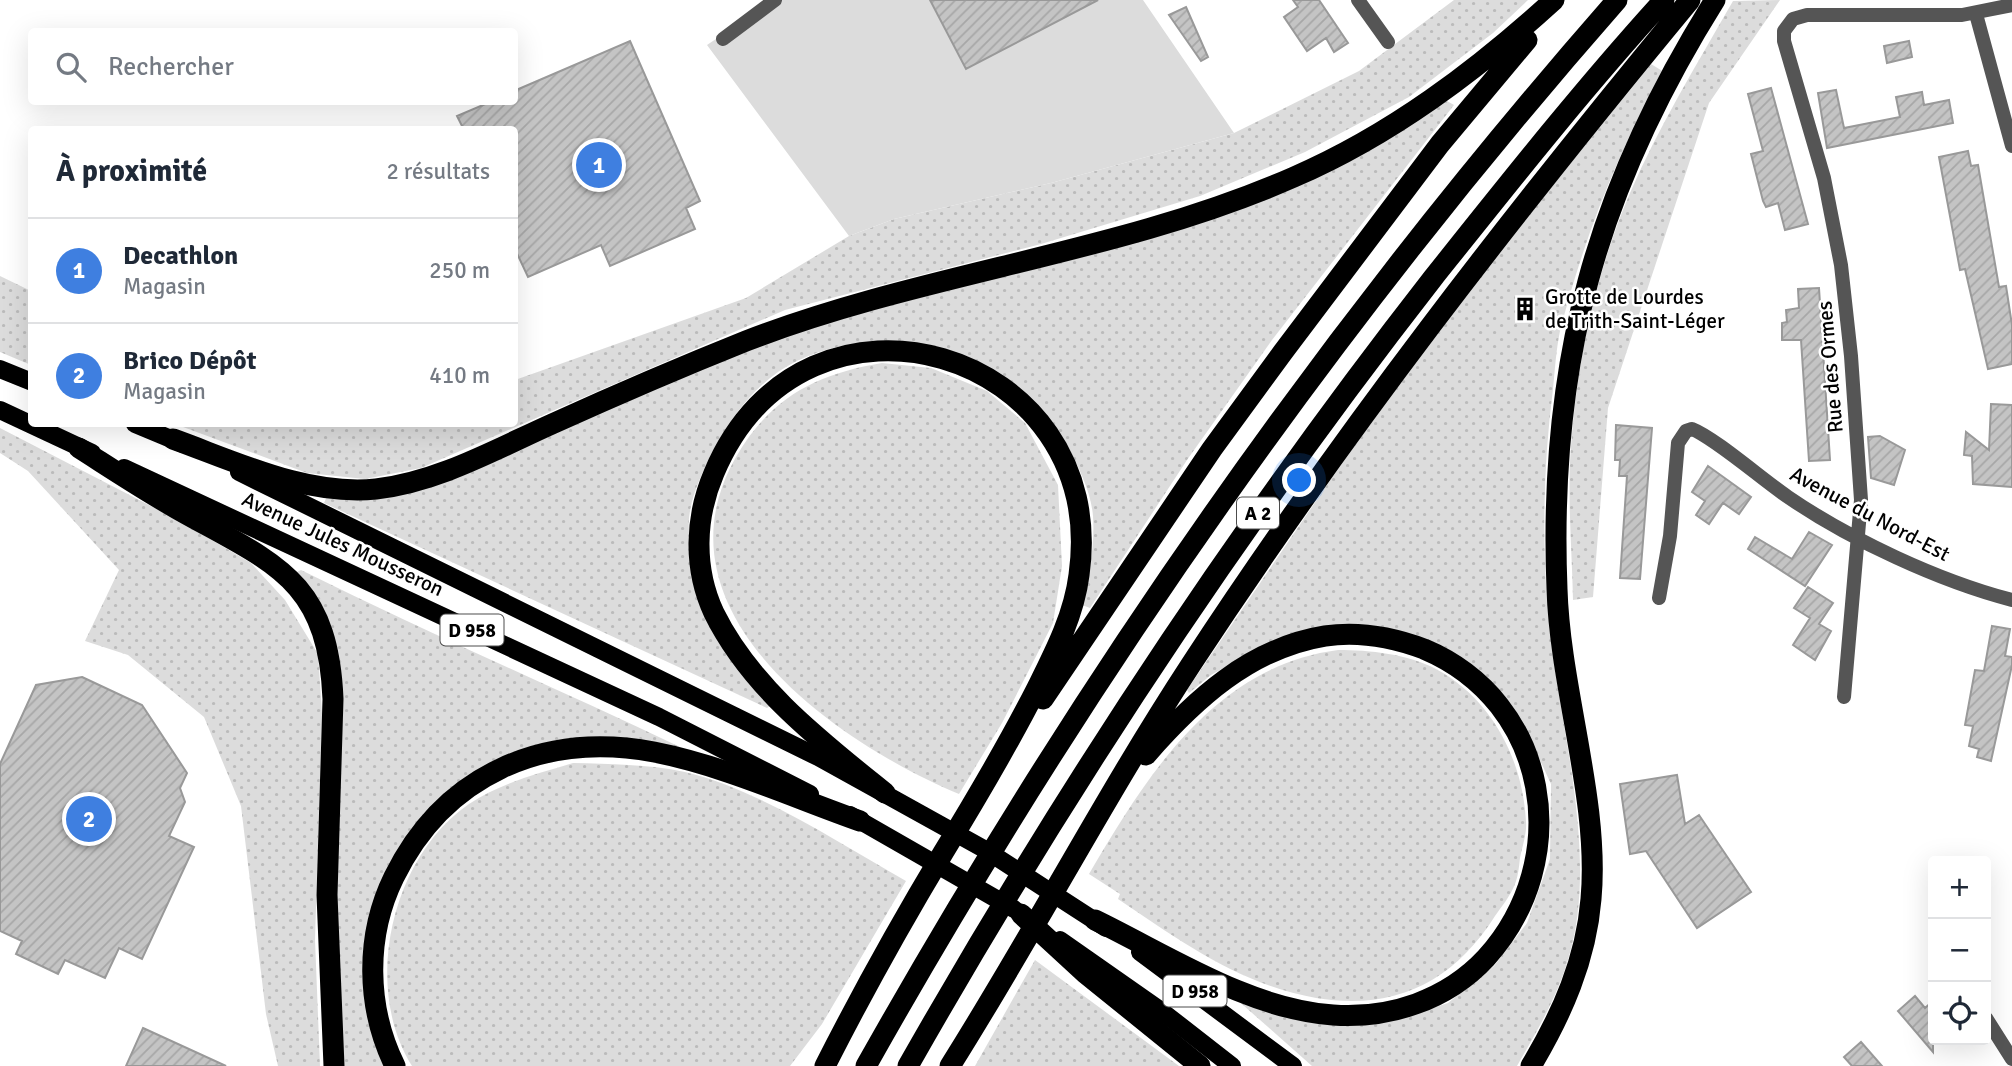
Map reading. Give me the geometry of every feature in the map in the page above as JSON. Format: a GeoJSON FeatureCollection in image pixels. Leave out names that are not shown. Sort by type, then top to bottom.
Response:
{"type":"FeatureCollection","features":[{"type":"Feature","properties":{"kind":"highway"},"geometry":{"type":"LineString","coordinates":[[173,439],[285,478],[321,487],[373,489],[421,480],[643,384],[809,318],[895,292],[1167,223],[1292,178],[1429,102],[1476,69],[1555,0]]}},
{"type":"Feature","properties":{"kind":"highway"},"geometry":{"type":"LineString","coordinates":[[1005,751],[1071,660],[1212,449],[1322,298],[1456,123],[1564,0]]}},
{"type":"Feature","properties":{"kind":"highway","name":"A 2"},"geometry":{"type":"LineString","coordinates":[[866,1066],[1023,797],[1206,521],[1388,275],[1617,0]]}},
{"type":"Feature","properties":{"kind":"highway","name":"A 2"},"geometry":{"type":"LineString","coordinates":[[908,1066],[988,926],[1089,764],[1259,510],[1346,391],[1472,230],[1664,0]]}},
{"type":"Feature","properties":{"kind":"highway"},"geometry":{"type":"LineString","coordinates":[[950,1066],[1194,661],[1361,417],[1441,309],[1690,0]]}},
{"type":"Feature","properties":{"kind":"highway"},"geometry":{"type":"LineString","coordinates":[[1531,1066],[1561,1011],[1576,975],[1586,935],[1592,883],[1590,834],[1566,682],[1557,590],[1555,492],[1566,374],[1587,279],[1615,191],[1651,113],[1715,0]]}},
{"type":"Feature","properties":{"kind":"highway"},"geometry":{"type":"LineString","coordinates":[[825,1066],[862,993],[1005,751],[1062,635],[1077,589],[1081,557],[1080,523],[1073,487],[1063,459],[1045,429],[1023,404],[999,385],[970,368],[939,357],[903,350],[867,351],[834,358],[800,372],[771,392],[736,430],[705,499],[699,538],[699,559],[708,598],[715,614],[746,662],[797,719],[885,793]]}},
{"type":"Feature","properties":{"kind":"highway"},"geometry":{"type":"LineString","coordinates":[[79,447],[170,505],[262,557],[300,590],[322,626],[332,667],[333,699],[327,895],[334,1066]]}},
{"type":"Feature","properties":{"kind":"highway"},"geometry":{"type":"LineString","coordinates":[[1095,920],[1260,998],[1332,1015],[1385,1013],[1417,1004],[1446,990],[1473,971],[1489,954],[1514,921],[1525,897],[1540,839],[1539,804],[1530,763],[1519,736],[1494,701],[1472,679],[1444,659],[1415,646],[1371,635],[1341,634],[1307,640],[1233,673],[1181,715],[1106,805]]}},
{"type":"Feature","properties":{"kind":"highway"},"geometry":{"type":"LineString","coordinates":[[395,1066],[380,1027],[374,988],[374,947],[383,905],[408,850],[430,820],[456,796],[482,778],[522,760],[562,750],[597,748],[652,752],[709,766],[860,821]]}},
{"type":"Feature","properties":{"kind":"highway"},"geometry":{"type":"LineString","coordinates":[[1021,914],[1074,956],[1200,1066]]}},
{"type":"Feature","properties":{"kind":"highway"},"geometry":{"type":"LineString","coordinates":[[808,1066],[862,993]]}},
{"type":"Feature","properties":{"kind":"highway"},"geometry":{"type":"LineString","coordinates":[[956,1066],[967,1039]]}},
{"type":"Feature","properties":{"kind":"main road"},"geometry":{"type":"LineString","coordinates":[[0,369],[28,380]]}},
{"type":"Feature","properties":{"kind":"main road","name":"Avenue Jules Mousseron"},"geometry":{"type":"LineString","coordinates":[[0,410],[28,423]]}},
{"type":"Feature","properties":{"kind":"main road","name":"Avenue Jules Mousseron"},"geometry":{"type":"LineString","coordinates":[[36,427],[659,717],[860,821],[1021,914]]}},
{"type":"Feature","properties":{"kind":"main road","name":"Avenue Jules Mousseron"},"geometry":{"type":"LineString","coordinates":[[143,427],[173,439],[748,721],[912,808],[1095,920]]}},
{"type":"Feature","properties":{"kind":"main road","name":"D 958"},"geometry":{"type":"LineString","coordinates":[[1095,920],[1293,1066]]}},
{"type":"Feature","properties":{"kind":"main road","name":"D 958"},"geometry":{"type":"LineString","coordinates":[[1074,956],[1232,1066]]}},
{"type":"Feature","properties":{"kind":"street"},"geometry":{"type":"LineString","coordinates":[[723,39],[775,0]]}},
{"type":"Feature","properties":{"kind":"street"},"geometry":{"type":"LineString","coordinates":[[1358,0],[1388,42]]}},
{"type":"Feature","properties":{"kind":"street"},"geometry":{"type":"LineString","coordinates":[[2012,5],[1976,14],[2012,146]]}},
{"type":"Feature","properties":{"kind":"street","name":"Rue des Ormes"},"geometry":{"type":"LineString","coordinates":[[1844,696],[1858,536],[1860,467],[1840,265],[1807,112],[1784,41],[1787,26],[1798,16],[1976,14]]}},
{"type":"Feature","properties":{"kind":"street","name":"Avenue du Nord-Est"},"geometry":{"type":"LineString","coordinates":[[1659,598],[1670,536],[1678,443],[1689,429],[1700,433],[1810,511],[1951,581],[2012,600]]}},
{"type":"Feature","properties":{"kind":"street"},"geometry":{"type":"LineString","coordinates":[[1991,1026],[2012,1059]]}},
{"type":"Feature","properties":{"kind":"shaded area"},"geometry":{"type":"Polygon","coordinates":[[[774,0],[1143,0],[1234,133],[1051,183],[894,219],[849,236],[707,45],[774,0]]]}},
{"type":"Feature","properties":{"kind":"shaded area"},"geometry":{"type":"Polygon","coordinates":[[[1454,0],[1528,0],[1493,33],[1409,97],[1305,152],[1200,196],[1041,244],[785,310],[518,426],[518,379],[746,298],[849,236],[894,219],[1051,183],[1234,133],[1359,71],[1454,0]]]}},
{"type":"Feature","properties":{"kind":"shaded area"},"geometry":{"type":"Polygon","coordinates":[[[1780,0],[1709,103],[1608,408],[1593,597],[1573,600],[1569,484],[1574,414],[1583,349],[1607,254],[1630,193],[1653,144],[1733,1],[1780,0]]]}},
{"type":"Feature","properties":{"kind":"shaded area"},"geometry":{"type":"Polygon","coordinates":[[[1651,64],[1664,72],[1617,165],[1579,264],[1560,331],[1550,415],[1544,520],[1547,600],[1551,643],[1573,780],[1580,871],[1578,915],[1564,971],[1546,1013],[1517,1066],[1312,1066],[1234,997],[1301,1019],[1364,1025],[1405,1017],[1448,1003],[1494,966],[1527,923],[1550,859],[1551,784],[1528,734],[1464,663],[1321,627],[1274,640],[1211,675],[1189,693],[1187,690],[1329,482],[1450,312],[1651,64]]]}},
{"type":"Feature","properties":{"kind":"shaded area"},"geometry":{"type":"Polygon","coordinates":[[[1447,101],[1454,105],[1272,340],[1187,460],[1090,608],[1082,605],[1092,550],[1092,507],[1084,480],[1068,447],[1045,414],[1017,387],[985,366],[950,351],[912,343],[874,342],[835,348],[797,361],[783,369],[758,388],[737,412],[707,462],[698,483],[689,517],[691,544],[770,706],[767,708],[324,503],[327,496],[372,498],[734,353],[888,301],[1308,178],[1447,101]]]}},
{"type":"Feature","properties":{"kind":"shaded area"},"geometry":{"type":"Polygon","coordinates":[[[0,276],[28,290],[28,364],[0,352],[0,276]]]}},
{"type":"Feature","properties":{"kind":"shaded area"},"geometry":{"type":"Polygon","coordinates":[[[882,363],[931,368],[987,391],[1025,423],[1058,485],[1062,566],[1053,623],[1002,723],[959,794],[910,771],[859,741],[811,705],[768,664],[735,618],[716,567],[715,514],[736,457],[749,436],[780,404],[797,392],[836,374],[882,363]]]}},
{"type":"Feature","properties":{"kind":"shaded area"},"geometry":{"type":"Polygon","coordinates":[[[183,427],[515,427],[421,468],[365,479],[307,473],[183,427]]]}},
{"type":"Feature","properties":{"kind":"shaded area"},"geometry":{"type":"Polygon","coordinates":[[[0,428],[176,519],[251,563],[285,600],[318,654],[322,713],[315,940],[320,1066],[278,1066],[266,1014],[241,806],[204,717],[128,655],[85,641],[119,570],[28,471],[0,453],[0,428]]]}},
{"type":"Feature","properties":{"kind":"shaded area"},"geometry":{"type":"Polygon","coordinates":[[[301,570],[680,747],[608,739],[466,779],[428,810],[394,856],[379,888],[387,1066],[342,1066],[335,859],[343,711],[339,653],[325,614],[297,572],[301,570]]]}},
{"type":"Feature","properties":{"kind":"shaded area"},"geometry":{"type":"Polygon","coordinates":[[[1338,650],[1401,656],[1436,669],[1456,682],[1488,714],[1501,734],[1519,776],[1524,799],[1525,836],[1518,875],[1506,900],[1478,939],[1441,974],[1419,987],[1371,1000],[1316,998],[1289,992],[1237,972],[1188,945],[1118,899],[1120,894],[1089,874],[1135,799],[1161,764],[1189,731],[1220,702],[1255,678],[1294,660],[1338,650]]]}},
{"type":"Feature","properties":{"kind":"shaded area"},"geometry":{"type":"Polygon","coordinates":[[[573,763],[657,767],[713,780],[799,819],[906,881],[822,1024],[790,1066],[412,1066],[397,1034],[389,999],[387,962],[392,925],[404,889],[420,856],[442,827],[469,804],[493,790],[573,763]]]}},
{"type":"Feature","properties":{"kind":"shaded area"},"geometry":{"type":"Polygon","coordinates":[[[1035,960],[1179,1066],[975,1066],[1035,960]]]}},
{"type":"Feature","properties":{"kind":"building"},"geometry":{"type":"Polygon","coordinates":[[[930,0],[1098,0],[966,69],[930,0]]]}},
{"type":"Feature","properties":{"kind":"building"},"geometry":{"type":"Polygon","coordinates":[[[1293,0],[1319,0],[1348,43],[1334,52],[1326,38],[1307,51],[1284,17],[1298,7],[1293,0]]]}},
{"type":"Feature","properties":{"kind":"building"},"geometry":{"type":"Polygon","coordinates":[[[1186,7],[1208,57],[1201,61],[1169,15],[1186,7]]]}},
{"type":"Feature","properties":{"kind":"building"},"geometry":{"type":"Polygon","coordinates":[[[630,41],[700,201],[686,208],[695,229],[610,266],[601,245],[528,277],[518,256],[518,126],[462,126],[457,116],[483,105],[518,105],[518,89],[630,41]]]}},
{"type":"Feature","properties":{"kind":"building"},"geometry":{"type":"Polygon","coordinates":[[[1909,41],[1912,57],[1887,63],[1884,46],[1909,41]]]}},
{"type":"Feature","properties":{"kind":"building"},"geometry":{"type":"Polygon","coordinates":[[[1771,88],[1808,224],[1785,230],[1778,203],[1766,207],[1763,201],[1751,154],[1763,151],[1748,94],[1771,88]]]}},
{"type":"Feature","properties":{"kind":"building"},"geometry":{"type":"Polygon","coordinates":[[[1836,90],[1844,128],[1900,117],[1896,97],[1922,92],[1924,105],[1949,100],[1953,123],[1827,148],[1818,93],[1836,90]]]}},
{"type":"Feature","properties":{"kind":"building"},"geometry":{"type":"Polygon","coordinates":[[[1968,151],[1971,166],[1978,165],[1999,287],[2006,286],[2012,325],[2012,364],[1988,369],[1965,269],[1960,270],[1939,157],[1968,151]]]}},
{"type":"Feature","properties":{"kind":"building"},"geometry":{"type":"Polygon","coordinates":[[[1819,288],[1830,460],[1809,461],[1801,340],[1782,340],[1782,323],[1787,322],[1786,310],[1799,308],[1798,289],[1819,288]]]}},
{"type":"Feature","properties":{"kind":"building"},"geometry":{"type":"Polygon","coordinates":[[[1991,404],[2012,405],[2012,487],[1973,484],[1972,456],[1964,455],[1966,432],[1989,450],[1991,404]]]}},
{"type":"Feature","properties":{"kind":"building"},"geometry":{"type":"Polygon","coordinates":[[[1616,425],[1652,428],[1640,579],[1620,578],[1627,476],[1619,476],[1620,460],[1615,460],[1616,425]]]}},
{"type":"Feature","properties":{"kind":"building"},"geometry":{"type":"Polygon","coordinates":[[[1880,436],[1905,450],[1894,485],[1871,478],[1868,437],[1880,436]]]}},
{"type":"Feature","properties":{"kind":"building"},"geometry":{"type":"Polygon","coordinates":[[[1708,466],[1751,497],[1739,514],[1723,503],[1709,524],[1696,515],[1705,501],[1692,492],[1708,466]]]}},
{"type":"Feature","properties":{"kind":"building"},"geometry":{"type":"Polygon","coordinates":[[[1809,532],[1832,545],[1805,586],[1748,549],[1755,537],[1792,559],[1809,532]]]}},
{"type":"Feature","properties":{"kind":"building"},"geometry":{"type":"Polygon","coordinates":[[[1808,587],[1833,603],[1819,624],[1831,631],[1815,660],[1793,645],[1810,618],[1794,608],[1808,587]]]}},
{"type":"Feature","properties":{"kind":"building"},"geometry":{"type":"Polygon","coordinates":[[[1992,626],[2010,629],[2005,656],[2012,657],[2012,665],[1991,761],[1977,757],[1979,749],[1969,746],[1973,726],[1965,725],[1975,670],[1984,671],[1992,626]]]}},
{"type":"Feature","properties":{"kind":"building"},"geometry":{"type":"Polygon","coordinates":[[[82,677],[142,705],[187,773],[180,788],[185,802],[169,836],[194,847],[142,959],[119,948],[105,978],[65,960],[58,974],[16,954],[22,941],[0,931],[0,764],[36,685],[82,677]]]}},
{"type":"Feature","properties":{"kind":"building"},"geometry":{"type":"Polygon","coordinates":[[[1677,775],[1685,824],[1699,815],[1751,892],[1697,928],[1646,851],[1630,854],[1620,784],[1677,775]]]}},
{"type":"Feature","properties":{"kind":"building"},"geometry":{"type":"Polygon","coordinates":[[[1915,996],[1925,1008],[1928,1005],[1928,1045],[1933,1045],[1933,1052],[1898,1011],[1915,996]]]}},
{"type":"Feature","properties":{"kind":"building"},"geometry":{"type":"Polygon","coordinates":[[[143,1028],[226,1066],[126,1066],[143,1028]]]}},
{"type":"Feature","properties":{"kind":"building"},"geometry":{"type":"Polygon","coordinates":[[[1861,1042],[1882,1066],[1852,1066],[1844,1057],[1861,1042]]]}},
{"type":"Feature","properties":{"kind":"place","name":"Decathlon"},"geometry":{"type":"Point","coordinates":[599,165]}},
{"type":"Feature","properties":{"kind":"place","name":"Grotte de Lourdes de Trith-Saint-Léger"},"geometry":{"type":"Point","coordinates":[1525,309]}},
{"type":"Feature","properties":{"kind":"place","name":"Brico Dépôt"},"geometry":{"type":"Point","coordinates":[89,819]}}]}
